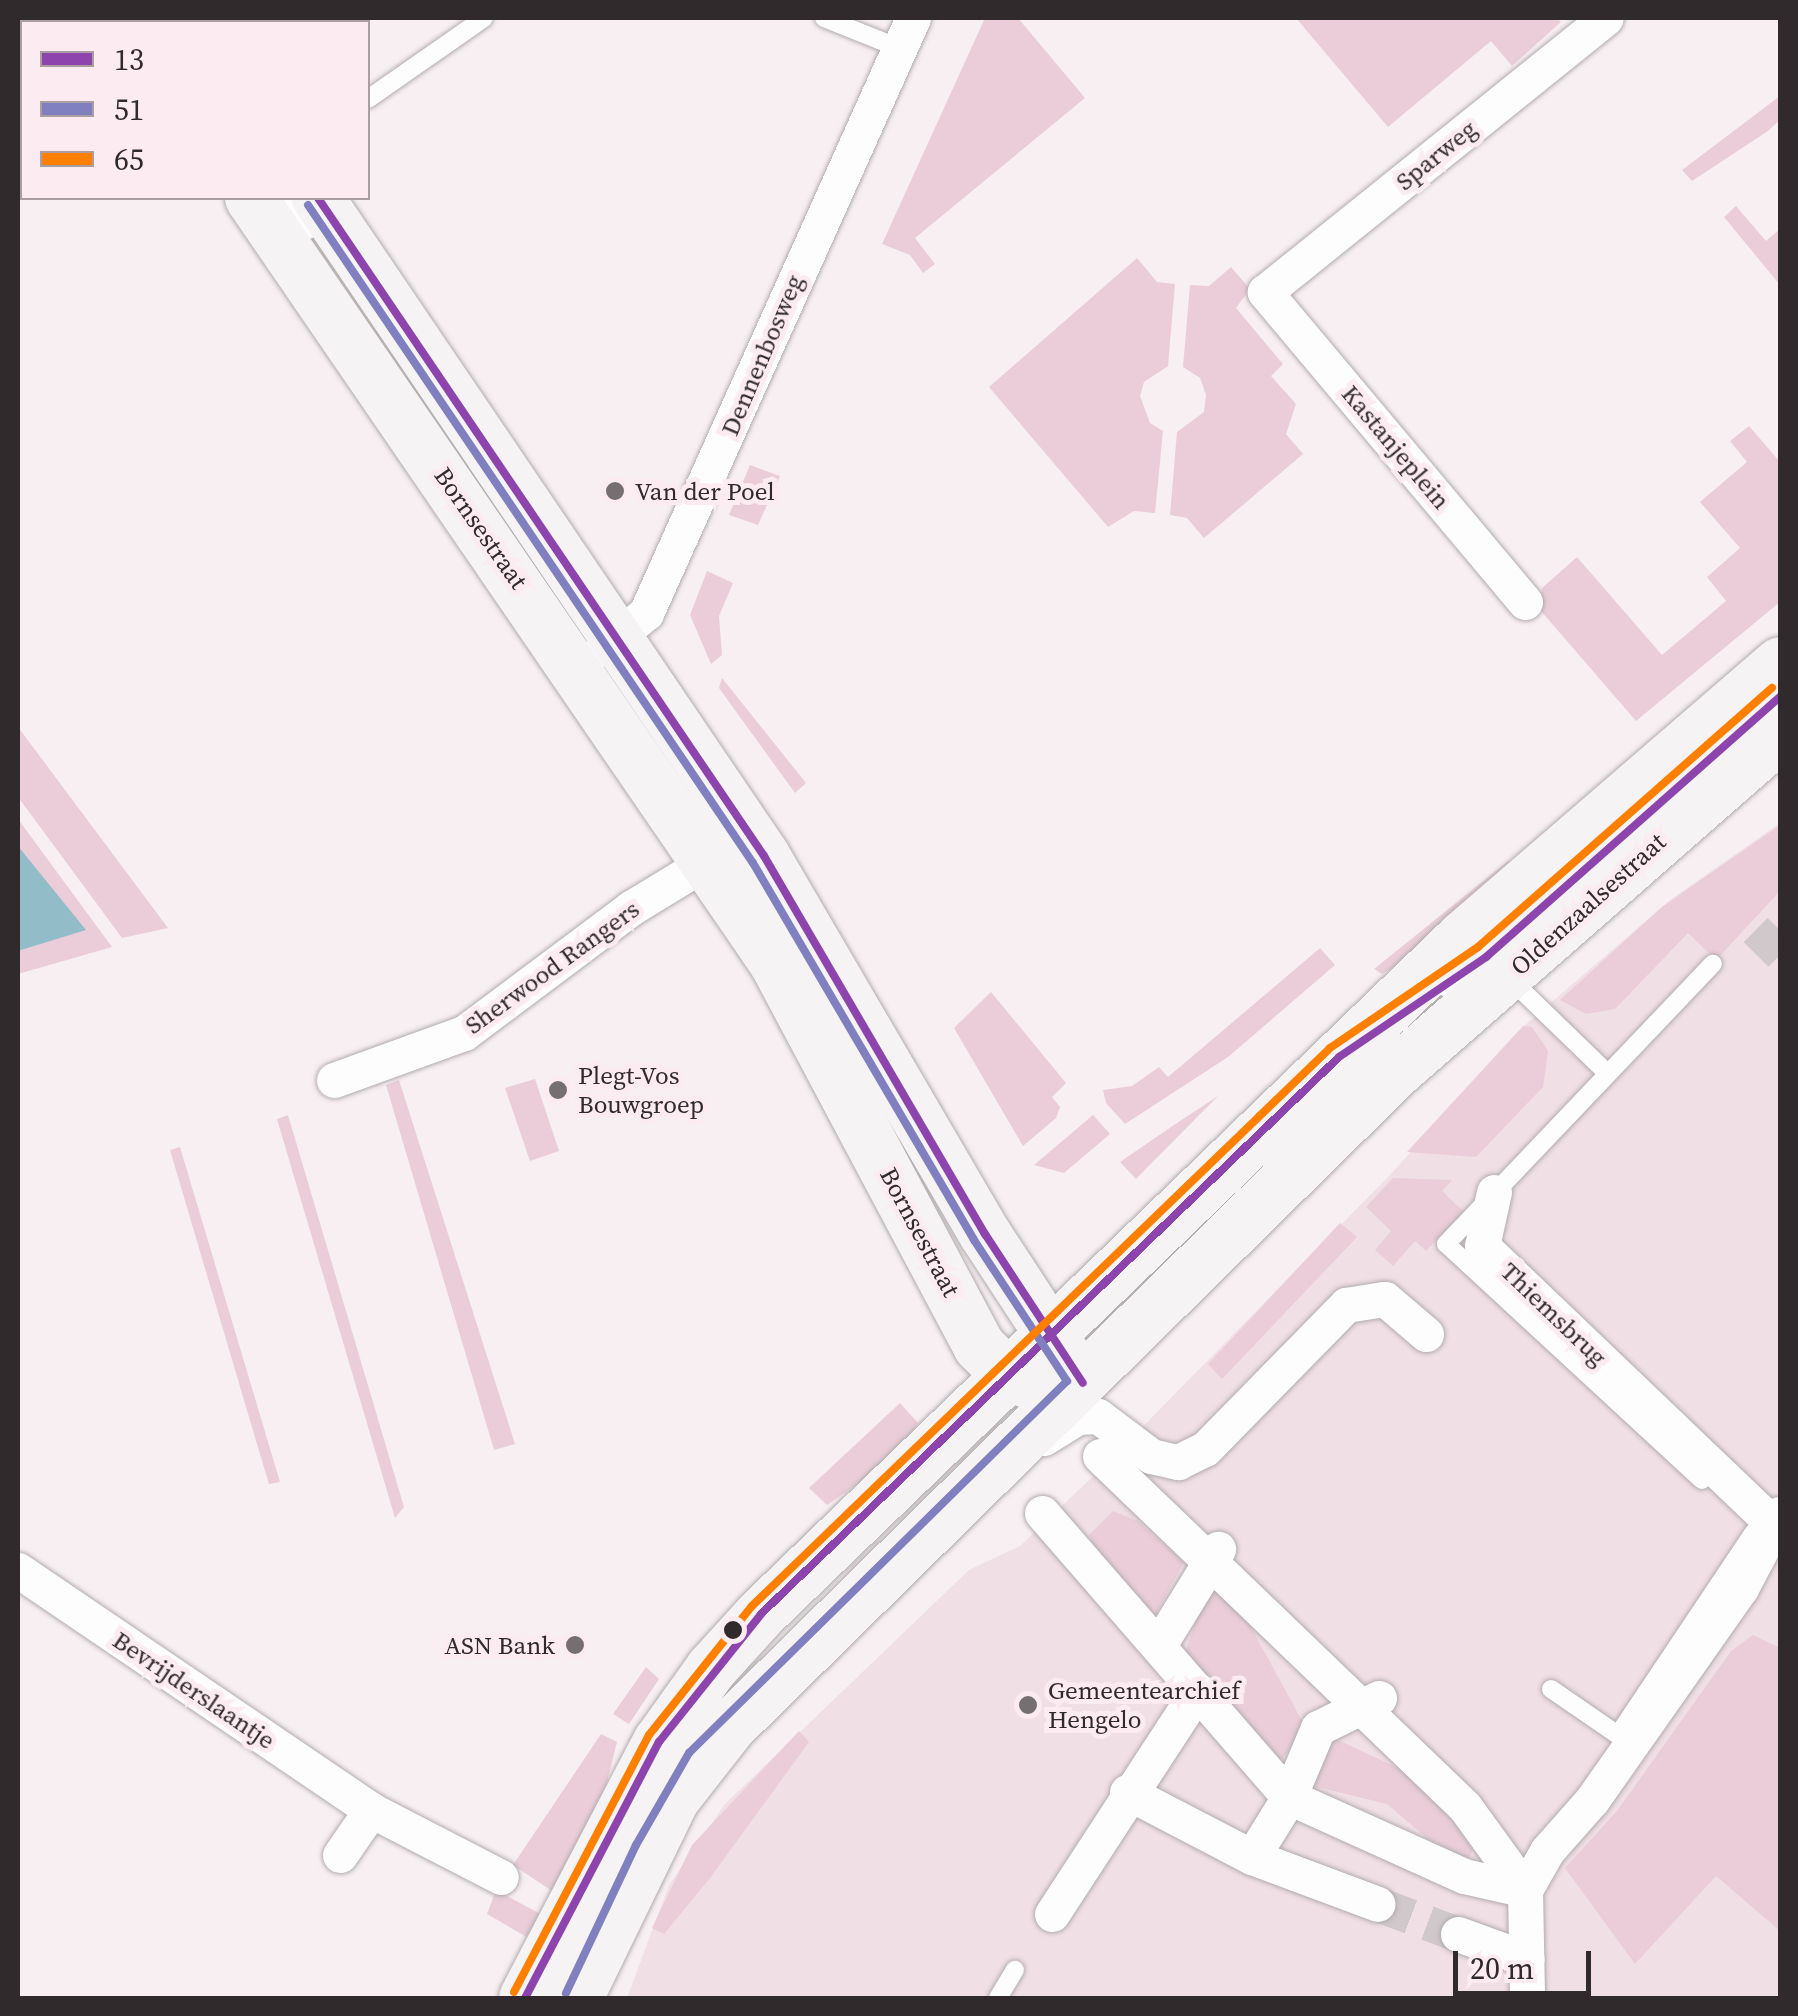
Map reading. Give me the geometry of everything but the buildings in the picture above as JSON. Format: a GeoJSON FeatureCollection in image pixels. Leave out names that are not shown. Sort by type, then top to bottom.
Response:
{"type":"FeatureCollection","features":[{"type":"Feature","properties":{"kind":"main road","name":"Bornsestraat"},"geometry":{"type":"LineString","coordinates":[[253,200],[598,653],[764,856],[1050,1335],[1097,1402]]}},
{"type":"Feature","properties":{"kind":"main road","name":"Bornsestraat"},"geometry":{"type":"LineString","coordinates":[[319,200],[598,653],[708,861],[786,981],[979,1346],[1007,1374]]}},
{"type":"Feature","properties":{"kind":"main road","name":"Oldenzaalsestraat"},"geometry":{"type":"LineString","coordinates":[[577,1998],[648,1850],[699,1762],[996,1468],[1097,1402],[1395,1073],[1485,957],[1780,663]]}},
{"type":"Feature","properties":{"kind":"main road","name":"Oldenzaalsestraat"},"geometry":{"type":"LineString","coordinates":[[525,1998],[660,1742],[711,1670],[1007,1374],[1339,1057],[1485,957],[1780,736]]}},
{"type":"Feature","properties":{"kind":"main road"},"geometry":{"type":"LineString","coordinates":[[1007,1374],[1029,1385],[1097,1402]]}},
{"type":"Feature","properties":{"kind":"street","name":"Sparweg"},"geometry":{"type":"LineString","coordinates":[[1266,292],[1606,18]]}},
{"type":"Feature","properties":{"kind":"street","name":"Dennenbosweg"},"geometry":{"type":"LineString","coordinates":[[598,653],[646,613],[906,33]]}},
{"type":"Feature","properties":{"kind":"street","name":"Kastanjeplein"},"geometry":{"type":"LineString","coordinates":[[1266,292],[1525,602]]}},
{"type":"Feature","properties":{"kind":"street","name":"Sherwood Rangers"},"geometry":{"type":"LineString","coordinates":[[334,1080],[464,1034],[631,908],[708,861]]}},
{"type":"Feature","properties":{"kind":"street","name":"Thiemsbrug"},"geometry":{"type":"LineString","coordinates":[[1494,1192],[1482,1246],[1774,1542]]}},
{"type":"Feature","properties":{"kind":"street"},"geometry":{"type":"LineString","coordinates":[[1097,1402],[1151,1456],[1178,1462],[1205,1448],[1346,1304],[1385,1299],[1426,1334]]}},
{"type":"Feature","properties":{"kind":"street"},"geometry":{"type":"LineString","coordinates":[[1100,1456],[1372,1702],[1464,1807],[1525,1890]]}},
{"type":"Feature","properties":{"kind":"street"},"geometry":{"type":"LineString","coordinates":[[1042,1513],[1290,1797],[1464,1876],[1525,1890]]}},
{"type":"Feature","properties":{"kind":"street"},"geometry":{"type":"LineString","coordinates":[[1527,1998],[1525,1890],[1547,1850],[1592,1800],[1774,1542]]}},
{"type":"Feature","properties":{"kind":"street"},"geometry":{"type":"LineString","coordinates":[[1159,1645],[1213,1555]]}},
{"type":"Feature","properties":{"kind":"street","name":"Bevrijderslaantje"},"geometry":{"type":"LineString","coordinates":[[18,1570],[371,1810],[501,1877]]}},
{"type":"Feature","properties":{"kind":"street"},"geometry":{"type":"LineString","coordinates":[[1052,1914],[1127,1792],[1198,1690]]}},
{"type":"Feature","properties":{"kind":"street"},"geometry":{"type":"LineString","coordinates":[[1252,1858],[1290,1797],[1318,1728],[1372,1702]]}},
{"type":"Feature","properties":{"kind":"street"},"geometry":{"type":"LineString","coordinates":[[1127,1792],[1252,1858],[1378,1904]]}},
{"type":"Feature","properties":{"kind":"street"},"geometry":{"type":"LineString","coordinates":[[340,1855],[371,1810]]}},
{"type":"Feature","properties":{"kind":"street"},"geometry":{"type":"LineString","coordinates":[[1458,1934],[1526,1959]]}},
{"type":"Feature","properties":{"kind":"lane"},"geometry":{"type":"LineString","coordinates":[[370,98],[484,18]]}},
{"type":"Feature","properties":{"kind":"lane"},"geometry":{"type":"LineString","coordinates":[[824,18],[906,33]]}},
{"type":"Feature","properties":{"kind":"lane","name":"Bornsestraat"},"geometry":{"type":"LineString","coordinates":[[287,200],[667,758],[764,856]]}},
{"type":"Feature","properties":{"kind":"lane","name":"Oldenzaalsestraat"},"geometry":{"type":"LineString","coordinates":[[1339,1057],[1485,957],[1780,697]]}},
{"type":"Feature","properties":{"kind":"lane","name":"Bornsestraat"},"geometry":{"type":"LineString","coordinates":[[667,758],[708,861]]}},
{"type":"Feature","properties":{"kind":"lane"},"geometry":{"type":"LineString","coordinates":[[1485,957],[1607,1073]]}},
{"type":"Feature","properties":{"kind":"lane"},"geometry":{"type":"LineString","coordinates":[[1551,1690],[1618,1735],[1756,1530],[1446,1244],[1713,964]]}},
{"type":"Feature","properties":{"kind":"lane","name":"Oldenzaalsestraat"},"geometry":{"type":"LineString","coordinates":[[1395,1073],[1442,989]]}},
{"type":"Feature","properties":{"kind":"lane"},"geometry":{"type":"LineString","coordinates":[[998,1998],[1015,1970]]}},
{"type":"Feature","properties":{"kind":"shaded area"},"geometry":{"type":"Polygon","coordinates":[[[985,18],[1018,18],[1085,98],[915,238],[935,264],[923,273],[910,255],[882,244],[985,18]]]}},
{"type":"Feature","properties":{"kind":"shaded area"},"geometry":{"type":"Polygon","coordinates":[[[1296,18],[1557,18],[1561,22],[1512,66],[1491,41],[1388,127],[1296,18]]]}},
{"type":"Feature","properties":{"kind":"shaded area"},"geometry":{"type":"Polygon","coordinates":[[[1780,96],[1780,120],[1768,131],[1692,181],[1682,170],[1780,96]]]}},
{"type":"Feature","properties":{"kind":"shaded area"},"geometry":{"type":"Polygon","coordinates":[[[1736,206],[1766,241],[1780,229],[1780,285],[1724,217],[1736,206]]]}},
{"type":"Feature","properties":{"kind":"shaded area"},"geometry":{"type":"Polygon","coordinates":[[[1137,258],[1157,282],[1175,284],[1168,366],[1144,382],[1140,396],[1150,423],[1163,431],[1155,513],[1134,511],[1108,527],[989,387],[1137,258]]]}},
{"type":"Feature","properties":{"kind":"shaded area"},"geometry":{"type":"Polygon","coordinates":[[[1231,267],[1250,289],[1236,308],[1283,364],[1271,376],[1296,404],[1286,434],[1303,454],[1204,538],[1187,518],[1170,515],[1177,432],[1204,412],[1206,395],[1200,378],[1183,367],[1190,285],[1209,286],[1231,267]]]}},
{"type":"Feature","properties":{"kind":"shaded area"},"geometry":{"type":"Polygon","coordinates":[[[1749,426],[1780,462],[1780,602],[1636,721],[1541,611],[1542,588],[1577,557],[1662,655],[1726,601],[1707,577],[1740,548],[1700,502],[1747,462],[1730,441],[1749,426]]]}},
{"type":"Feature","properties":{"kind":"shaded area"},"geometry":{"type":"Polygon","coordinates":[[[750,465],[780,476],[758,525],[729,515],[750,465]]]}},
{"type":"Feature","properties":{"kind":"shaded area"},"geometry":{"type":"Polygon","coordinates":[[[707,571],[733,583],[719,616],[722,655],[711,664],[690,615],[707,571]]]}},
{"type":"Feature","properties":{"kind":"shaded area"},"geometry":{"type":"Polygon","coordinates":[[[722,678],[806,783],[795,793],[719,688],[722,678]]]}},
{"type":"Feature","properties":{"kind":"shaded area"},"geometry":{"type":"Polygon","coordinates":[[[18,727],[168,928],[122,938],[18,797],[18,727]]]}},
{"type":"Feature","properties":{"kind":"shaded area"},"geometry":{"type":"Polygon","coordinates":[[[18,819],[112,947],[18,974],[18,951],[85,930],[18,846],[18,819]]]}},
{"type":"Feature","properties":{"kind":"shaded area"},"geometry":{"type":"Polygon","coordinates":[[[1780,823],[1780,1998],[627,1998],[669,1885],[725,1804],[969,1570],[1020,1546],[1107,1463],[1390,1175],[1524,1026],[1670,900],[1780,823]]]}},
{"type":"Feature","properties":{"kind":"shaded area"},"geometry":{"type":"Polygon","coordinates":[[[1780,825],[1780,891],[1716,960],[1688,933],[1615,1009],[1586,1014],[1560,1000],[1662,907],[1780,825]]]}},
{"type":"Feature","properties":{"kind":"shaded area"},"geometry":{"type":"Polygon","coordinates":[[[1508,861],[1519,873],[1439,940],[1382,974],[1374,969],[1508,861]]]}},
{"type":"Feature","properties":{"kind":"shaded area"},"geometry":{"type":"Polygon","coordinates":[[[1320,948],[1335,965],[1228,1057],[1125,1124],[1106,1103],[1103,1090],[1132,1086],[1159,1067],[1168,1077],[1320,948]]]}},
{"type":"Feature","properties":{"kind":"shaded area"},"geometry":{"type":"Polygon","coordinates":[[[991,992],[1066,1083],[1052,1097],[1060,1107],[1056,1118],[1023,1146],[954,1028],[991,992]]]}},
{"type":"Feature","properties":{"kind":"shaded area"},"geometry":{"type":"Polygon","coordinates":[[[1523,1026],[1532,1027],[1548,1051],[1543,1087],[1476,1157],[1407,1152],[1523,1026]]]}},
{"type":"Feature","properties":{"kind":"shaded area"},"geometry":{"type":"Polygon","coordinates":[[[535,1079],[559,1151],[530,1161],[505,1088],[535,1079]]]}},
{"type":"Feature","properties":{"kind":"shaded area"},"geometry":{"type":"Polygon","coordinates":[[[399,1080],[515,1444],[494,1450],[386,1085],[399,1080]]]}},
{"type":"Feature","properties":{"kind":"shaded area"},"geometry":{"type":"Polygon","coordinates":[[[1218,1096],[1136,1179],[1120,1162],[1174,1125],[1218,1096]]]}},
{"type":"Feature","properties":{"kind":"shaded area"},"geometry":{"type":"Polygon","coordinates":[[[288,1115],[404,1507],[395,1518],[277,1119],[288,1115]]]}},
{"type":"Feature","properties":{"kind":"shaded area"},"geometry":{"type":"Polygon","coordinates":[[[1093,1115],[1110,1134],[1064,1173],[1034,1165],[1093,1115]]]}},
{"type":"Feature","properties":{"kind":"shaded area"},"geometry":{"type":"Polygon","coordinates":[[[180,1147],[280,1482],[269,1484],[259,1451],[170,1150],[180,1147]]]}},
{"type":"Feature","properties":{"kind":"shaded area"},"geometry":{"type":"Polygon","coordinates":[[[1393,1178],[1452,1180],[1442,1191],[1464,1212],[1426,1251],[1415,1241],[1393,1266],[1375,1250],[1391,1231],[1366,1207],[1393,1178]]]}},
{"type":"Feature","properties":{"kind":"shaded area"},"geometry":{"type":"Polygon","coordinates":[[[1340,1223],[1357,1237],[1222,1379],[1208,1364],[1340,1223]]]}},
{"type":"Feature","properties":{"kind":"shaded area"},"geometry":{"type":"Polygon","coordinates":[[[900,1403],[918,1423],[893,1460],[827,1505],[809,1488],[900,1403]]]}},
{"type":"Feature","properties":{"kind":"shaded area"},"geometry":{"type":"Polygon","coordinates":[[[1113,1511],[1138,1521],[1184,1562],[1154,1617],[1098,1554],[1089,1535],[1113,1511]]]}},
{"type":"Feature","properties":{"kind":"shaded area"},"geometry":{"type":"Polygon","coordinates":[[[1209,1585],[1248,1622],[1306,1728],[1281,1760],[1185,1652],[1209,1585]]]}},
{"type":"Feature","properties":{"kind":"shaded area"},"geometry":{"type":"Polygon","coordinates":[[[1753,1635],[1780,1648],[1780,1931],[1716,1876],[1635,1964],[1565,1868],[1617,1811],[1731,1651],[1753,1635]]]}},
{"type":"Feature","properties":{"kind":"shaded area"},"geometry":{"type":"Polygon","coordinates":[[[646,1667],[659,1679],[629,1724],[613,1714],[646,1667]]]}},
{"type":"Feature","properties":{"kind":"shaded area"},"geometry":{"type":"Polygon","coordinates":[[[799,1731],[809,1742],[710,1878],[664,1934],[652,1928],[692,1845],[799,1731]]]}},
{"type":"Feature","properties":{"kind":"shaded area"},"geometry":{"type":"Polygon","coordinates":[[[1323,1733],[1402,1770],[1454,1821],[1473,1849],[1468,1861],[1455,1862],[1387,1804],[1305,1784],[1323,1733]]]}},
{"type":"Feature","properties":{"kind":"shaded area"},"geometry":{"type":"Polygon","coordinates":[[[601,1734],[617,1742],[601,1806],[555,1893],[513,1865],[601,1734]]]}},
{"type":"Feature","properties":{"kind":"shaded area"},"geometry":{"type":"Polygon","coordinates":[[[496,1890],[544,1916],[537,1943],[487,1914],[496,1890]]]}},
{"type":"Feature","properties":{"kind":"water"},"geometry":{"type":"Polygon","coordinates":[[[18,846],[86,930],[18,951],[18,846]]]}},
{"type":"Feature","properties":{"kind":"tunnel"},"geometry":{"type":"LineString","coordinates":[[1756,954],[1780,930]]}},
{"type":"Feature","properties":{"kind":"tunnel"},"geometry":{"type":"LineString","coordinates":[[1378,1904],[1458,1934]]}},
{"type":"Feature","properties":{"kind":"transit line","name":"13"},"geometry":{"type":"LineString","coordinates":[[319,200],[764,856],[985,1234],[1083,1383]]}},
{"type":"Feature","properties":{"kind":"transit line","name":"51"},"geometry":{"type":"LineString","coordinates":[[308,205],[753,863],[974,1240],[1067,1381],[689,1753],[636,1845],[566,1993]]}},
{"type":"Feature","properties":{"kind":"transit line","name":"65"},"geometry":{"type":"LineString","coordinates":[[514,1992],[649,1735],[752,1606],[1330,1048],[1478,947],[1772,688]]}},
{"type":"Feature","properties":{"kind":"transit line","name":"13"},"geometry":{"type":"LineString","coordinates":[[525,1998],[659,1742],[761,1614],[1339,1057],[1486,957],[1780,697]]}},
{"type":"Feature","properties":{"kind":"place","name":"Van der Poel"},"geometry":{"type":"Point","coordinates":[615,491]}},
{"type":"Feature","properties":{"kind":"place","name":"Plegt-Vos Bouwgroep"},"geometry":{"type":"Point","coordinates":[558,1090]}},
{"type":"Feature","properties":{"kind":"place","name":"ASN Bank"},"geometry":{"type":"Point","coordinates":[575,1645]}},
{"type":"Feature","properties":{"kind":"place","name":"Gemeentearchief Hengelo"},"geometry":{"type":"Point","coordinates":[1028,1705]}}]}
